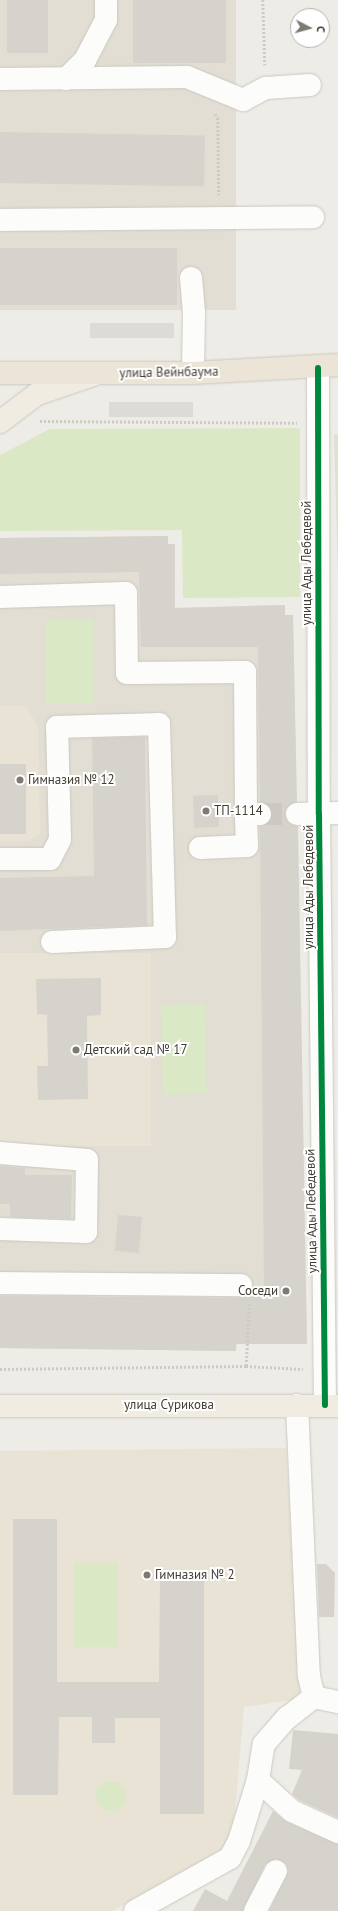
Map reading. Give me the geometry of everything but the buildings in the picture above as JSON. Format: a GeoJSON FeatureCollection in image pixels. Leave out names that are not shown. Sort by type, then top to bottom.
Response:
{"type":"FeatureCollection","features":[{"type":"Feature","properties":{"kind":"highway","name":"улица Вейнбаума"},"geometry":{"type":"LineString","coordinates":[[0,373],[193,373],[328,367]]}},
{"type":"Feature","properties":{"kind":"main road"},"geometry":{"type":"LineString","coordinates":[[0,422],[36,394],[98,374]]}},
{"type":"Feature","properties":{"kind":"main road","name":"улица Сурикова"},"geometry":{"type":"LineString","coordinates":[[0,1406],[332,1406]]}},
{"type":"Feature","properties":{"kind":"street"},"geometry":{"type":"LineString","coordinates":[[66,79],[85,60],[106,20],[106,0]]}},
{"type":"Feature","properties":{"kind":"street"},"geometry":{"type":"LineString","coordinates":[[0,79],[187,77],[243,100],[266,88],[310,85]]}},
{"type":"Feature","properties":{"kind":"street"},"geometry":{"type":"LineString","coordinates":[[0,220],[313,217]]}},
{"type":"Feature","properties":{"kind":"street"},"geometry":{"type":"LineString","coordinates":[[191,278],[194,313],[193,373]]}},
{"type":"Feature","properties":{"kind":"street","name":"улица Ады Лебедевой"},"geometry":{"type":"LineString","coordinates":[[328,367],[330,1231],[326,1371],[332,1406]]}},
{"type":"Feature","properties":{"kind":"street"},"geometry":{"type":"LineString","coordinates":[[0,597],[126,593],[126,673],[245,672],[253,815],[247,846],[200,848]]}},
{"type":"Feature","properties":{"kind":"street"},"geometry":{"type":"LineString","coordinates":[[0,859],[50,860],[60,839],[48,727],[159,724],[165,937],[52,942]]}},
{"type":"Feature","properties":{"kind":"street"},"geometry":{"type":"LineString","coordinates":[[297,814],[329,813]]}},
{"type":"Feature","properties":{"kind":"street"},"geometry":{"type":"LineString","coordinates":[[0,1153],[87,1160],[86,1232],[0,1228]]}},
{"type":"Feature","properties":{"kind":"street"},"geometry":{"type":"LineString","coordinates":[[0,1283],[245,1293]]}},
{"type":"Feature","properties":{"kind":"street"},"geometry":{"type":"LineString","coordinates":[[297,1405],[309,1676],[314,1698]]}},
{"type":"Feature","properties":{"kind":"street"},"geometry":{"type":"LineString","coordinates":[[135,1911],[230,1858],[239,1841],[258,1780],[264,1744],[287,1718],[314,1698],[338,1702]]}},
{"type":"Feature","properties":{"kind":"street"},"geometry":{"type":"LineString","coordinates":[[258,1780],[292,1811],[338,1832]]}},
{"type":"Feature","properties":{"kind":"street"},"geometry":{"type":"LineString","coordinates":[[255,1911],[276,1871]]}},
{"type":"Feature","properties":{"kind":"path"},"geometry":{"type":"LineString","coordinates":[[263,0],[266,88]]}},
{"type":"Feature","properties":{"kind":"path"},"geometry":{"type":"LineString","coordinates":[[214,112],[218,118],[220,218]]}},
{"type":"Feature","properties":{"kind":"path"},"geometry":{"type":"LineString","coordinates":[[35,423],[42,420],[300,423]]}},
{"type":"Feature","properties":{"kind":"path"},"geometry":{"type":"LineString","coordinates":[[245,1293],[246,1366]]}},
{"type":"Feature","properties":{"kind":"path"},"geometry":{"type":"LineString","coordinates":[[0,1369],[246,1366],[326,1371]]}},
{"type":"Feature","properties":{"kind":"shaded area"},"geometry":{"type":"Polygon","coordinates":[[[0,0],[236,0],[236,310],[0,310],[0,0]]]}},
{"type":"Feature","properties":{"kind":"shaded area"},"geometry":{"type":"Polygon","coordinates":[[[90,323],[174,323],[174,338],[90,338],[90,323]]]}},
{"type":"Feature","properties":{"kind":"shaded area"},"geometry":{"type":"Polygon","coordinates":[[[109,402],[193,402],[193,417],[109,417],[109,402]]]}},
{"type":"Feature","properties":{"kind":"shaded area"},"geometry":{"type":"Polygon","coordinates":[[[334,435],[338,435],[338,574],[334,435]]]}},
{"type":"Feature","properties":{"kind":"shaded area"},"geometry":{"type":"Polygon","coordinates":[[[168,536],[168,544],[175,544],[175,608],[285,605],[285,615],[293,615],[307,1344],[237,1344],[236,1351],[0,1348],[0,538],[168,536]]]}},
{"type":"Feature","properties":{"kind":"shaded area","name":"Гимназия № 12"},"geometry":{"type":"Polygon","coordinates":[[[0,706],[26,706],[38,727],[40,833],[29,841],[0,841],[0,706]]]}},
{"type":"Feature","properties":{"kind":"shaded area","name":"Детский сад № 17"},"geometry":{"type":"Polygon","coordinates":[[[0,953],[151,953],[151,1146],[0,1146],[0,953]]]}},
{"type":"Feature","properties":{"kind":"shaded area","name":"Гимназия № 2"},"geometry":{"type":"Polygon","coordinates":[[[286,1448],[300,1699],[244,1707],[233,1834],[217,1856],[112,1911],[0,1911],[0,1451],[286,1448]]]}},
{"type":"Feature","properties":{"kind":"green space"},"geometry":{"type":"Polygon","coordinates":[[[300,428],[300,597],[183,598],[182,530],[0,531],[0,455],[50,429],[300,428]]]}},
{"type":"Feature","properties":{"kind":"green space"},"geometry":{"type":"Polygon","coordinates":[[[46,620],[93,620],[93,704],[46,704],[46,620]]]}},
{"type":"Feature","properties":{"kind":"green space"},"geometry":{"type":"Polygon","coordinates":[[[205,1004],[207,1094],[163,1095],[161,1005],[205,1004]]]}},
{"type":"Feature","properties":{"kind":"green space"},"geometry":{"type":"Polygon","coordinates":[[[74,1563],[118,1563],[118,1647],[74,1647],[74,1563]]]}},
{"type":"Feature","properties":{"kind":"green space"},"geometry":{"type":"Polygon","coordinates":[[[111,1781],[117,1782],[125,1790],[125,1802],[117,1810],[111,1811],[105,1810],[97,1802],[96,1796],[97,1790],[105,1782],[111,1781]]]}},
{"type":"Feature","properties":{"kind":"tunnel"},"geometry":{"type":"LineString","coordinates":[[260,814],[297,814]]}},
{"type":"Feature","properties":{"kind":"cycle path"},"geometry":{"type":"LineString","coordinates":[[318,368],[319,814],[325,1405]]}},
{"type":"Feature","properties":{"kind":"place","name":"Гимназия № 12"},"geometry":{"type":"Point","coordinates":[20,780]}},
{"type":"Feature","properties":{"kind":"place","name":"ТП-1114"},"geometry":{"type":"Point","coordinates":[206,811]}},
{"type":"Feature","properties":{"kind":"place","name":"Детский сад № 17"},"geometry":{"type":"Point","coordinates":[76,1050]}},
{"type":"Feature","properties":{"kind":"place","name":"Соседи"},"geometry":{"type":"Point","coordinates":[286,1291]}},
{"type":"Feature","properties":{"kind":"place","name":"Гимназия № 2"},"geometry":{"type":"Point","coordinates":[147,1575]}}]}
